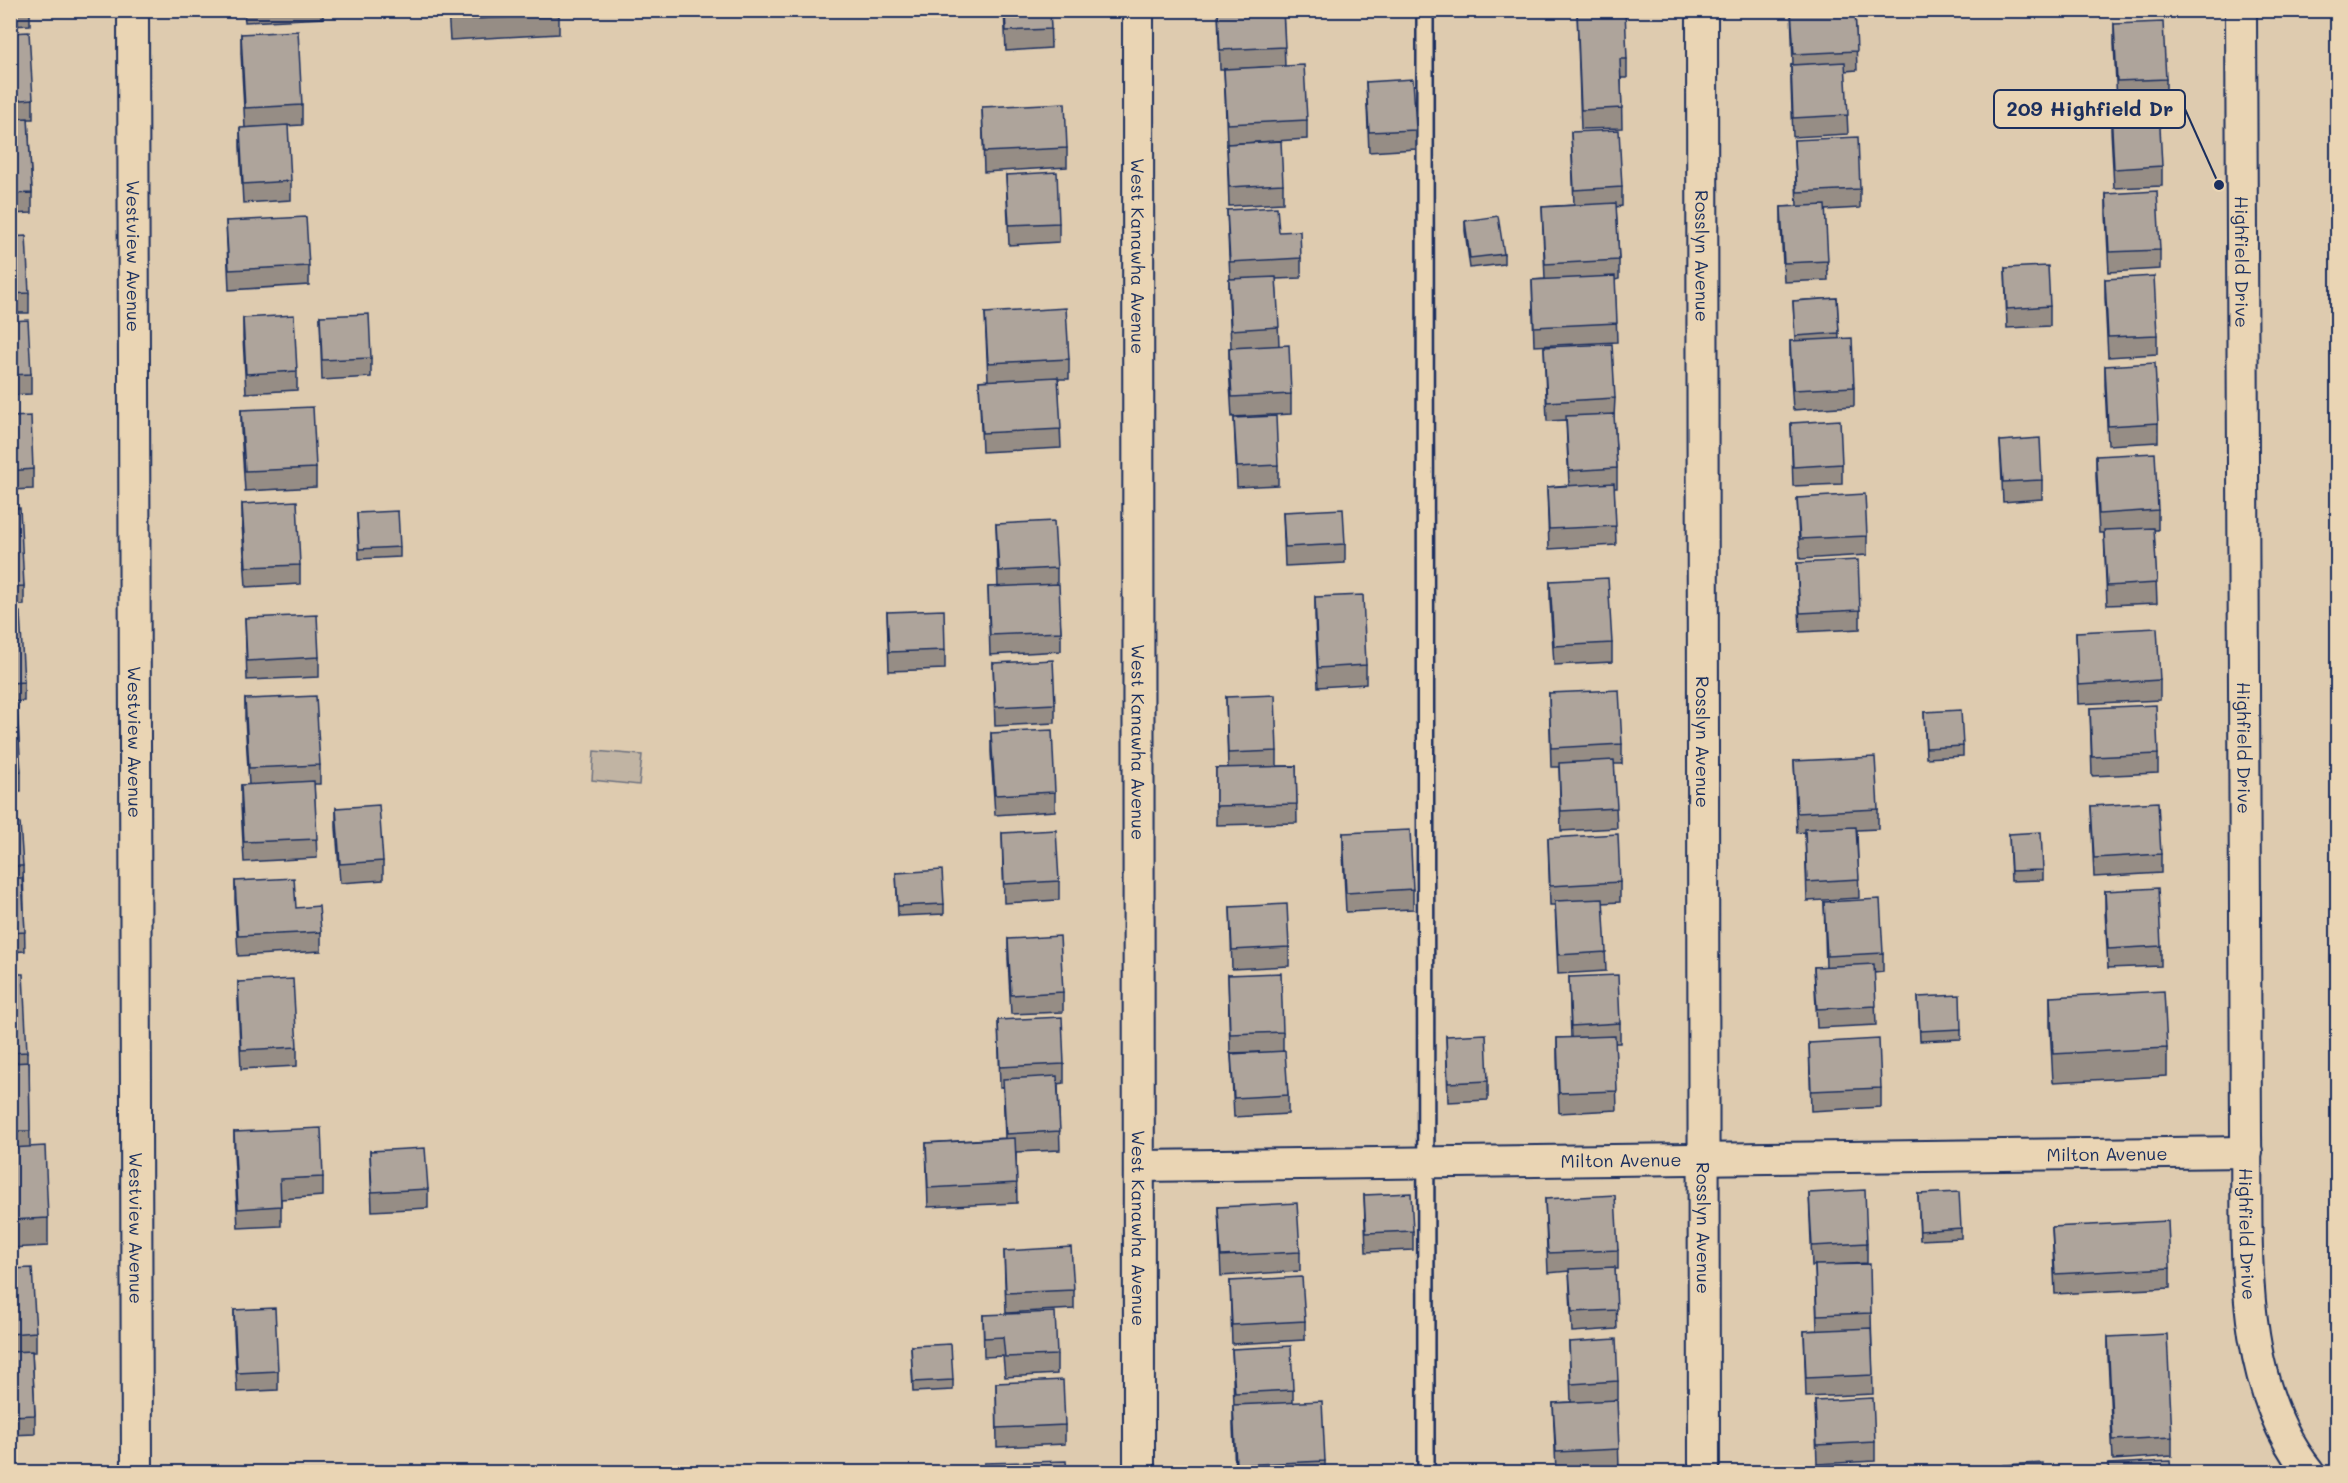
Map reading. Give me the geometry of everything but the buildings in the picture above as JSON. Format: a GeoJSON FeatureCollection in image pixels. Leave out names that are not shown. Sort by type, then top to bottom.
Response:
{"type":"FeatureCollection","features":[{"type":"Feature","properties":{"kind":"street","name":"Westview Avenue"},"geometry":{"type":"LineString","coordinates":[[133,10],[137,1473]]}},
{"type":"Feature","properties":{"kind":"street","name":"West Kanawha Avenue"},"geometry":{"type":"LineString","coordinates":[[1138,10],[1139,1473]]}},
{"type":"Feature","properties":{"kind":"street","name":"Rosslyn Avenue"},"geometry":{"type":"LineString","coordinates":[[1702,10],[1704,1473]]}},
{"type":"Feature","properties":{"kind":"street","name":"Highfield Drive"},"geometry":{"type":"LineString","coordinates":[[2241,10],[2247,1152],[2250,1283],[2256,1344],[2272,1407],[2294,1454],[2309,1473]]}},
{"type":"Feature","properties":{"kind":"street","name":"Milton Avenue"},"geometry":{"type":"LineString","coordinates":[[1139,1166],[2247,1152]]}},
{"type":"Feature","properties":{"kind":"lane"},"geometry":{"type":"LineString","coordinates":[[1425,10],[1426,1473]]}},
{"type":"Feature","properties":{"kind":"shaded area"},"geometry":{"type":"Polygon","coordinates":[[[594,751],[642,755],[639,785],[592,780],[594,751]]]}},
{"type":"Feature","properties":{"kind":"place","name":"209 Highfield Dr"},"geometry":{"type":"Point","coordinates":[2219,185]}}]}
